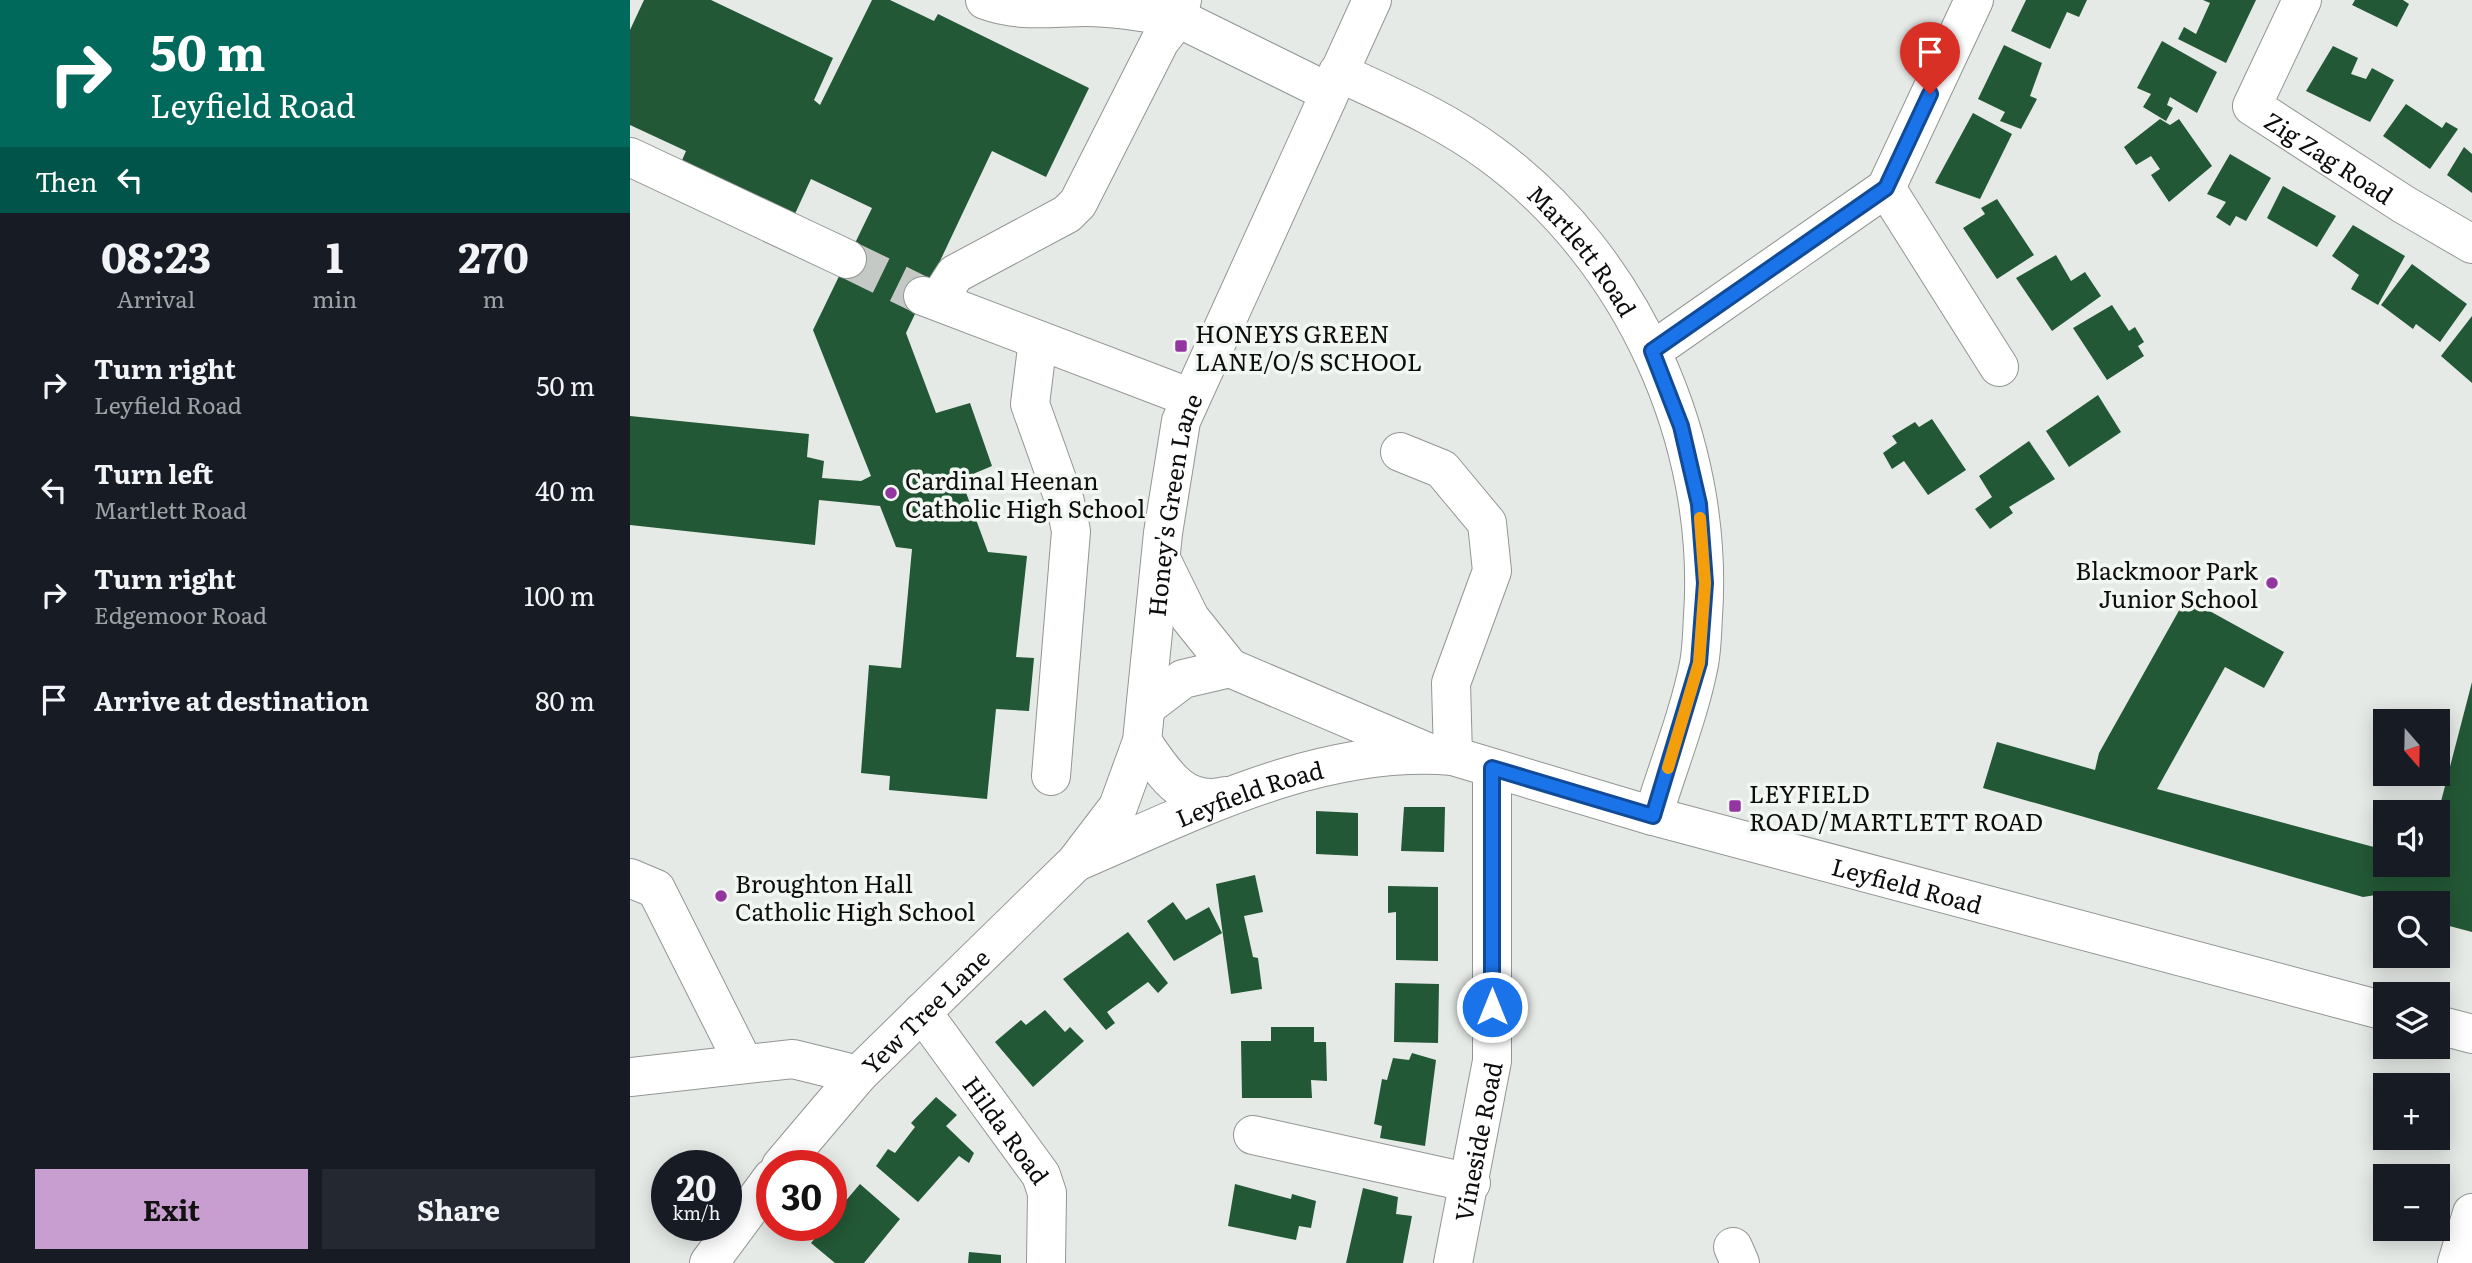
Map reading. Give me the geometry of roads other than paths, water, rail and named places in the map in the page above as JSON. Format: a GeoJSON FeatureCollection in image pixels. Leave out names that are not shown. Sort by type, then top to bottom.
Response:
{"type":"FeatureCollection","features":[{"type":"Feature","properties":{"kind":"street","name":"Martlett Road"},"geometry":{"type":"LineString","coordinates":[[985,0],[1033,10],[1088,7],[1180,9],[1333,82],[1440,119],[1493,155],[1541,197],[1584,244],[1614,285],[1652,351],[1681,426],[1699,504],[1705,583],[1699,663],[1653,816]]}},
{"type":"Feature","properties":{"kind":"street","name":"Honey's Green Lane"},"geometry":{"type":"LineString","coordinates":[[1076,862],[1118,807],[1144,724],[1178,434],[1191,398],[1372,0]]}},
{"type":"Feature","properties":{"kind":"street"},"geometry":{"type":"LineString","coordinates":[[1652,351],[1886,188],[1974,0]]}},
{"type":"Feature","properties":{"kind":"street","name":"Zig Zag Road"},"geometry":{"type":"LineString","coordinates":[[2302,0],[2252,106],[2403,204],[2472,244]]}},
{"type":"Feature","properties":{"kind":"street"},"geometry":{"type":"LineString","coordinates":[[1180,9],[1160,41],[1078,203],[1067,214],[955,274],[931,298],[1191,398]]}},
{"type":"Feature","properties":{"kind":"street"},"geometry":{"type":"LineString","coordinates":[[630,157],[847,259]]}},
{"type":"Feature","properties":{"kind":"street"},"geometry":{"type":"LineString","coordinates":[[1886,188],[1998,367]]}},
{"type":"Feature","properties":{"kind":"street"},"geometry":{"type":"LineString","coordinates":[[1038,340],[1030,404],[1065,502],[1071,531],[1051,776]]}},
{"type":"Feature","properties":{"kind":"street"},"geometry":{"type":"LineString","coordinates":[[1399,452],[1441,469],[1486,523],[1492,571],[1451,683],[1442,755]]}},
{"type":"Feature","properties":{"kind":"street"},"geometry":{"type":"LineString","coordinates":[[1161,561],[1190,618],[1230,667],[1183,679],[1144,724],[1179,789],[1205,799],[1228,795]]}},
{"type":"Feature","properties":{"kind":"street","name":"Leyfield Road"},"geometry":{"type":"LineString","coordinates":[[1230,667],[1296,697],[1442,755],[1653,816],[2373,1008]]}},
{"type":"Feature","properties":{"kind":"street"},"geometry":{"type":"LineString","coordinates":[[1296,697],[1319,731],[1320,753],[1310,772]]}},
{"type":"Feature","properties":{"kind":"street","name":"Leyfield Road"},"geometry":{"type":"LineString","coordinates":[[1076,862],[1228,795],[1365,759],[1442,755]]}},
{"type":"Feature","properties":{"kind":"street","name":"Vineside Road"},"geometry":{"type":"LineString","coordinates":[[1453,1263],[1471,1183],[1492,1061],[1492,768]]}},
{"type":"Feature","properties":{"kind":"street","name":"Yew Tree Lane"},"geometry":{"type":"LineString","coordinates":[[795,1150],[858,1075],[1076,862]]}},
{"type":"Feature","properties":{"kind":"street"},"geometry":{"type":"LineString","coordinates":[[630,878],[656,890],[744,1063]]}},
{"type":"Feature","properties":{"kind":"street","name":"Hilda Road"},"geometry":{"type":"LineString","coordinates":[[922,1012],[1041,1175],[1046,1194],[1046,1263]]}},
{"type":"Feature","properties":{"kind":"street"},"geometry":{"type":"LineString","coordinates":[[2450,1028],[2472,1034]]}},
{"type":"Feature","properties":{"kind":"street"},"geometry":{"type":"LineString","coordinates":[[630,1077],[793,1059],[858,1075]]}},
{"type":"Feature","properties":{"kind":"street"},"geometry":{"type":"LineString","coordinates":[[1253,1135],[1471,1183]]}},
{"type":"Feature","properties":{"kind":"street"},"geometry":{"type":"LineString","coordinates":[[709,1263],[756,1200]]}},
{"type":"Feature","properties":{"kind":"street"},"geometry":{"type":"LineString","coordinates":[[2457,1263],[2472,1213]]}},
{"type":"Feature","properties":{"kind":"tunnel"},"geometry":{"type":"LineString","coordinates":[[847,259],[923,296]]}},
{"type":"Feature","properties":{"kind":"place","name":"HONEYS GREEN LANE/O/S SCHOOL"},"geometry":{"type":"Point","coordinates":[1181,346]}},
{"type":"Feature","properties":{"kind":"place","name":"Cardinal Heenan Catholic High School"},"geometry":{"type":"Point","coordinates":[891,493]}},
{"type":"Feature","properties":{"kind":"place","name":"Blackmoor Park Junior School"},"geometry":{"type":"Point","coordinates":[2272,583]}},
{"type":"Feature","properties":{"kind":"place","name":"LEYFIELD ROAD/MARTLETT ROAD"},"geometry":{"type":"Point","coordinates":[1735,806]}},
{"type":"Feature","properties":{"kind":"place","name":"Broughton Hall Catholic High School"},"geometry":{"type":"Point","coordinates":[721,896]}}]}
